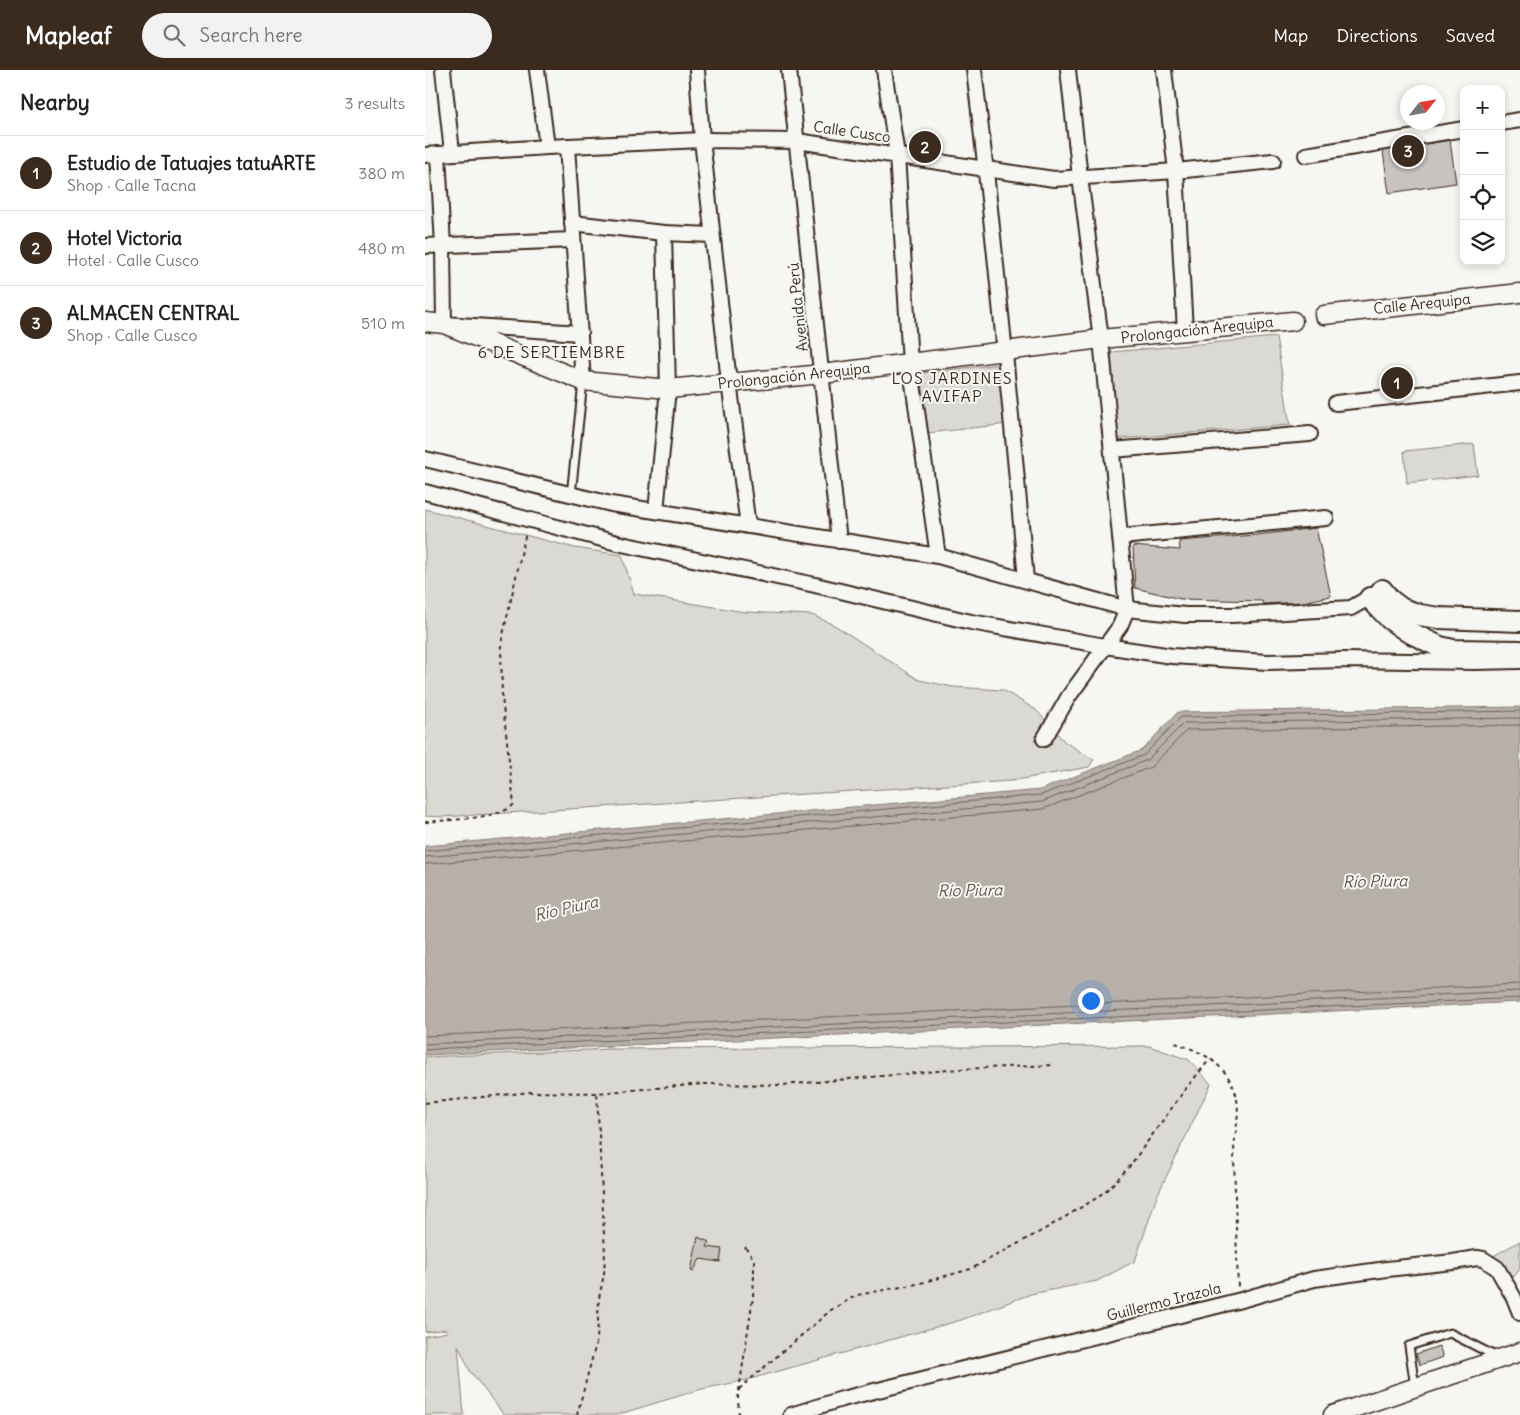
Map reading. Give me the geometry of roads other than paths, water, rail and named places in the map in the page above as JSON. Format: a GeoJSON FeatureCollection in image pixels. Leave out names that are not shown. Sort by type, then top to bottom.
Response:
{"type":"FeatureCollection","features":[{"type":"Feature","properties":{"kind":"main road"},"geometry":{"type":"LineString","coordinates":[[1376,594],[1391,600],[1402,609],[1420,615],[1439,618],[1520,620]]}},
{"type":"Feature","properties":{"kind":"main road"},"geometry":{"type":"LineString","coordinates":[[1376,594],[1390,619],[1407,631],[1440,647],[1453,650],[1520,651]]}},
{"type":"Feature","properties":{"kind":"street"},"geometry":{"type":"LineString","coordinates":[[443,70],[438,154],[443,246],[444,324],[580,333]]}},
{"type":"Feature","properties":{"kind":"street"},"geometry":{"type":"LineString","coordinates":[[537,70],[547,147]]}},
{"type":"Feature","properties":{"kind":"street"},"geometry":{"type":"LineString","coordinates":[[697,70],[712,235],[748,526]]}},
{"type":"Feature","properties":{"kind":"street","name":"Avenida Perú"},"geometry":{"type":"LineString","coordinates":[[789,70],[839,541]]}},
{"type":"Feature","properties":{"kind":"street"},"geometry":{"type":"LineString","coordinates":[[884,70],[897,155],[910,363],[938,556]]}},
{"type":"Feature","properties":{"kind":"street"},"geometry":{"type":"LineString","coordinates":[[975,70],[987,170],[1026,580]]}},
{"type":"Feature","properties":{"kind":"street"},"geometry":{"type":"LineString","coordinates":[[1044,739],[1069,696],[1120,626],[1127,609],[1101,339],[1079,178],[1068,70]]}},
{"type":"Feature","properties":{"kind":"street"},"geometry":{"type":"LineString","coordinates":[[1164,70],[1176,171],[1185,331]]}},
{"type":"Feature","properties":{"kind":"street"},"geometry":{"type":"LineString","coordinates":[[1505,122],[1520,120]]}},
{"type":"Feature","properties":{"kind":"street"},"geometry":{"type":"LineString","coordinates":[[1306,155],[1460,130]]}},
{"type":"Feature","properties":{"kind":"street","name":"Calle Cusco"},"geometry":{"type":"LineString","coordinates":[[438,154],[702,140],[797,141],[1054,179],[1176,171],[1273,161]]}},
{"type":"Feature","properties":{"kind":"street"},"geometry":{"type":"LineString","coordinates":[[567,146],[583,382]]}},
{"type":"Feature","properties":{"kind":"street"},"geometry":{"type":"LineString","coordinates":[[572,223],[664,233],[712,235]]}},
{"type":"Feature","properties":{"kind":"street"},"geometry":{"type":"LineString","coordinates":[[656,511],[667,389],[664,233]]}},
{"type":"Feature","properties":{"kind":"street"},"geometry":{"type":"LineString","coordinates":[[425,246],[573,240]]}},
{"type":"Feature","properties":{"kind":"street","name":"Calle Arequipa"},"geometry":{"type":"LineString","coordinates":[[1324,315],[1520,293]]}},
{"type":"Feature","properties":{"kind":"street","name":"Prolongación Arequipa"},"geometry":{"type":"LineString","coordinates":[[425,322],[444,324],[583,382],[667,389],[822,374],[1101,339],[1293,321]]}},
{"type":"Feature","properties":{"kind":"street"},"geometry":{"type":"LineString","coordinates":[[1336,403],[1520,383]]}},
{"type":"Feature","properties":{"kind":"street"},"geometry":{"type":"LineString","coordinates":[[1112,450],[1310,434]]}},
{"type":"Feature","properties":{"kind":"street"},"geometry":{"type":"LineString","coordinates":[[425,459],[611,504],[938,556],[1127,609],[1185,615],[1231,615],[1351,608],[1376,594]]}},
{"type":"Feature","properties":{"kind":"street"},"geometry":{"type":"LineString","coordinates":[[425,492],[617,543],[815,585],[971,622],[1105,646],[1172,656],[1267,662],[1344,660],[1520,661]]}},
{"type":"Feature","properties":{"kind":"street"},"geometry":{"type":"LineString","coordinates":[[1120,537],[1326,518]]}},
{"type":"Feature","properties":{"kind":"street","name":"Guillermo Irazola"},"geometry":{"type":"LineString","coordinates":[[791,1415],[852,1397],[1238,1301],[1315,1279],[1477,1258],[1489,1262],[1497,1268],[1520,1313]]}},
{"type":"Feature","properties":{"kind":"street"},"geometry":{"type":"LineString","coordinates":[[1333,1415],[1520,1352]]}},
{"type":"Feature","properties":{"kind":"lane"},"geometry":{"type":"LineString","coordinates":[[571,495],[583,382]]}},
{"type":"Feature","properties":{"kind":"lane"},"geometry":{"type":"LineString","coordinates":[[1415,1387],[1409,1346],[1450,1334],[1499,1358]]}},
{"type":"Feature","properties":{"kind":"water","name":"Río Piura"},"geometry":{"type":"Polygon","coordinates":[[[1520,707],[1520,1002],[425,1055],[425,846],[1040,790],[1142,750],[1178,712],[1520,707]]]}},
{"type":"Feature","properties":{"kind":"place","name":"Hotel Victoria"},"geometry":{"type":"Point","coordinates":[925,147]}},
{"type":"Feature","properties":{"kind":"place","name":"ALMACEN CENTRAL"},"geometry":{"type":"Point","coordinates":[1408,151]}},
{"type":"Feature","properties":{"kind":"place","name":"Estudio de Tatuajes tatuARTE"},"geometry":{"type":"Point","coordinates":[1397,383]}},
{"type":"Feature","properties":{"kind":"district","name":"6 DE SEPTIEMBRE"},"geometry":{"type":"Point","coordinates":[552,352]}},
{"type":"Feature","properties":{"kind":"district","name":"LOS JARDINES AVIFAP"},"geometry":{"type":"Point","coordinates":[952,387]}}]}
